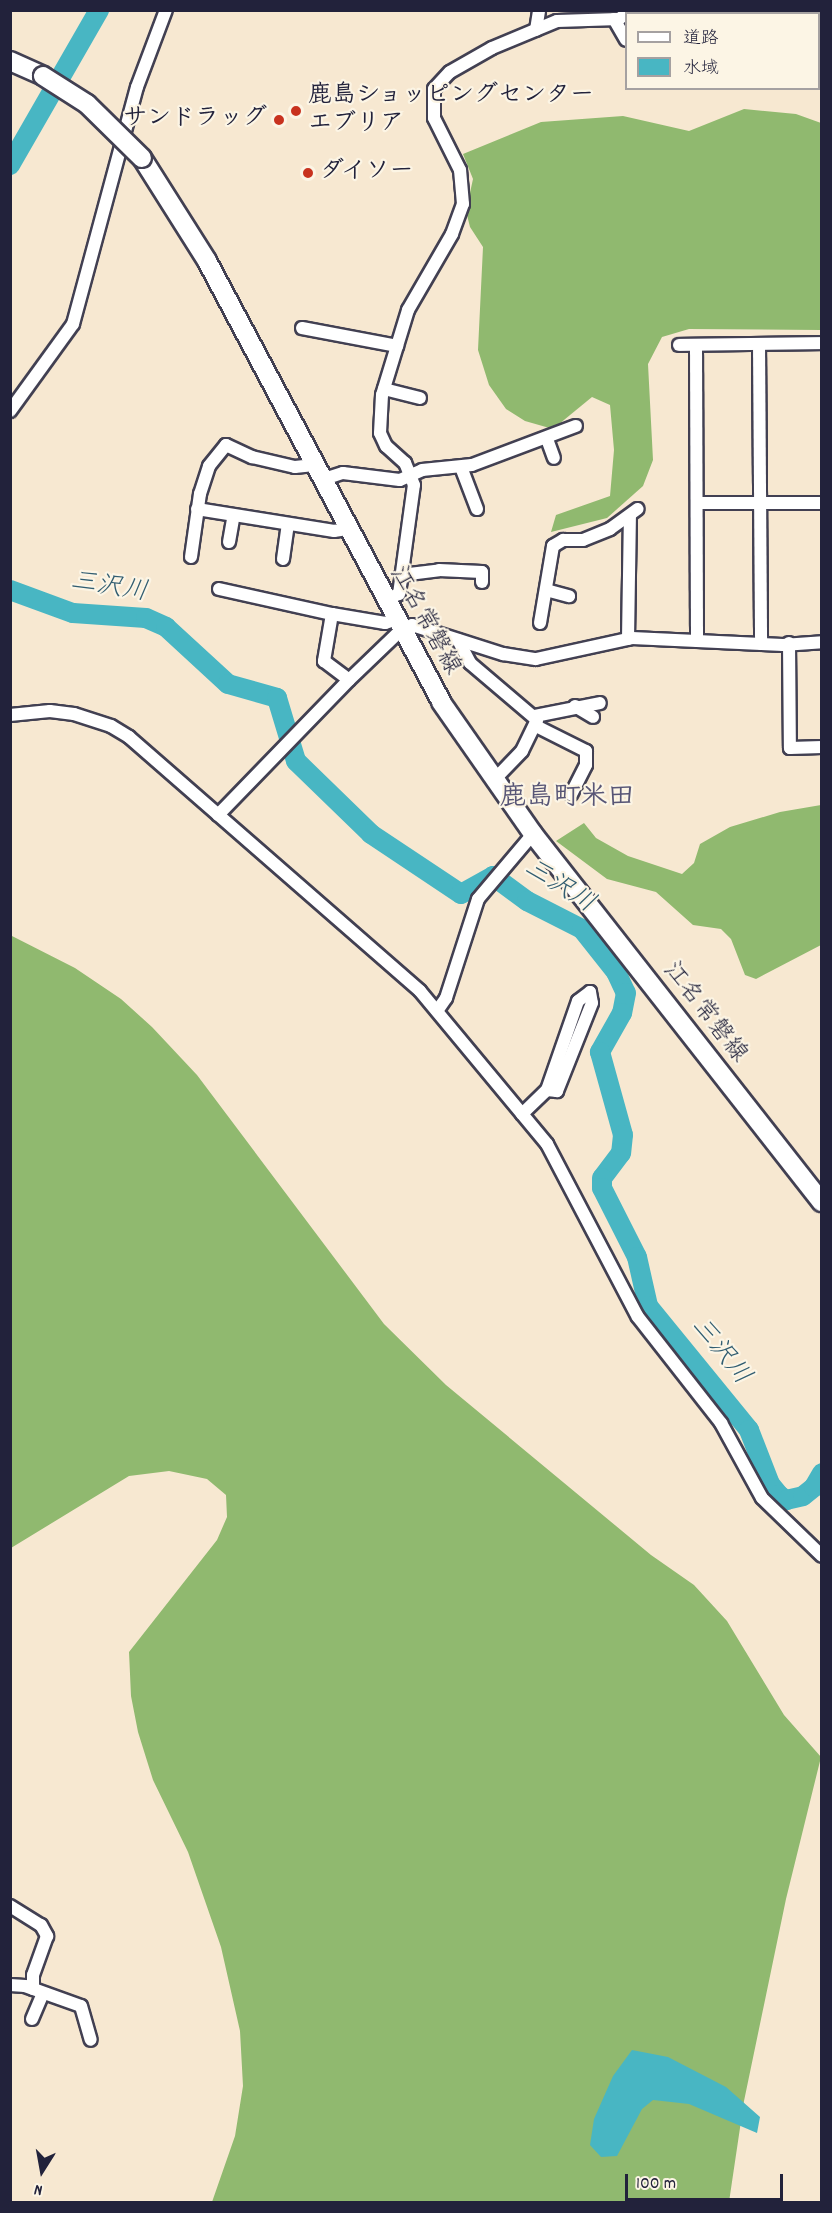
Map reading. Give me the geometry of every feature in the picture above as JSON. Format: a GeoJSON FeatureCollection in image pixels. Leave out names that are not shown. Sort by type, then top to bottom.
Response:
{"type":"FeatureCollection","features":[{"type":"Feature","properties":{"kind":"highway"},"geometry":{"type":"LineString","coordinates":[[820,10],[822,15]]}},
{"type":"Feature","properties":{"kind":"main road","name":"江名常磐線"},"geometry":{"type":"LineString","coordinates":[[10,61],[43,76],[87,104],[142,158],[207,261],[384,600],[441,702],[532,834],[822,1202]]}},
{"type":"Feature","properties":{"kind":"street"},"geometry":{"type":"LineString","coordinates":[[10,411],[73,324],[137,87],[166,10]]}},
{"type":"Feature","properties":{"kind":"street"},"geometry":{"type":"LineString","coordinates":[[536,30],[539,10]]}},
{"type":"Feature","properties":{"kind":"street"},"geometry":{"type":"LineString","coordinates":[[384,600],[399,594],[414,485],[405,463],[386,446],[380,433],[378,421],[384,389],[408,310],[452,234],[463,204],[460,170],[434,118],[434,89],[450,72],[492,48],[571,16],[614,19],[625,15]]}},
{"type":"Feature","properties":{"kind":"street"},"geometry":{"type":"LineString","coordinates":[[614,19],[625,37]]}},
{"type":"Feature","properties":{"kind":"street"},"geometry":{"type":"LineString","coordinates":[[302,328],[397,346]]}},
{"type":"Feature","properties":{"kind":"street"},"geometry":{"type":"LineString","coordinates":[[679,345],[822,343]]}},
{"type":"Feature","properties":{"kind":"street"},"geometry":{"type":"LineString","coordinates":[[759,344],[761,644]]}},
{"type":"Feature","properties":{"kind":"street"},"geometry":{"type":"LineString","coordinates":[[696,345],[697,641]]}},
{"type":"Feature","properties":{"kind":"street"},"geometry":{"type":"LineString","coordinates":[[384,389],[420,398]]}},
{"type":"Feature","properties":{"kind":"street"},"geometry":{"type":"LineString","coordinates":[[191,557],[197,509],[209,466],[226,445],[252,458],[317,472],[400,480],[410,475],[461,467],[547,439],[576,426]]}},
{"type":"Feature","properties":{"kind":"street"},"geometry":{"type":"LineString","coordinates":[[547,439],[554,458]]}},
{"type":"Feature","properties":{"kind":"street"},"geometry":{"type":"LineString","coordinates":[[461,467],[477,509]]}},
{"type":"Feature","properties":{"kind":"street"},"geometry":{"type":"LineString","coordinates":[[697,503],[822,503]]}},
{"type":"Feature","properties":{"kind":"street"},"geometry":{"type":"LineString","coordinates":[[197,509],[334,531],[347,529]]}},
{"type":"Feature","properties":{"kind":"street"},"geometry":{"type":"LineString","coordinates":[[540,623],[553,546],[563,540],[583,540],[634,513],[628,639]]}},
{"type":"Feature","properties":{"kind":"street"},"geometry":{"type":"LineString","coordinates":[[229,542],[234,515]]}},
{"type":"Feature","properties":{"kind":"street"},"geometry":{"type":"LineString","coordinates":[[283,559],[288,524]]}},
{"type":"Feature","properties":{"kind":"street"},"geometry":{"type":"LineString","coordinates":[[400,575],[472,571],[482,572],[482,582]]}},
{"type":"Feature","properties":{"kind":"street"},"geometry":{"type":"LineString","coordinates":[[219,589],[332,614],[398,625],[412,625],[458,640],[536,660],[628,639],[761,644],[822,642]]}},
{"type":"Feature","properties":{"kind":"street"},"geometry":{"type":"LineString","coordinates":[[546,590],[569,596]]}},
{"type":"Feature","properties":{"kind":"street"},"geometry":{"type":"LineString","coordinates":[[332,614],[324,661],[349,680]]}},
{"type":"Feature","properties":{"kind":"street"},"geometry":{"type":"LineString","coordinates":[[218,814],[349,680],[398,625]]}},
{"type":"Feature","properties":{"kind":"street"},"geometry":{"type":"LineString","coordinates":[[458,640],[470,663],[511,701],[535,721],[586,751],[586,765],[571,794]]}},
{"type":"Feature","properties":{"kind":"street"},"geometry":{"type":"LineString","coordinates":[[789,643],[790,748],[822,747]]}},
{"type":"Feature","properties":{"kind":"street"},"geometry":{"type":"LineString","coordinates":[[495,779],[522,751],[535,721],[575,706],[600,703]]}},
{"type":"Feature","properties":{"kind":"street"},"geometry":{"type":"LineString","coordinates":[[575,706],[593,717]]}},
{"type":"Feature","properties":{"kind":"street"},"geometry":{"type":"LineString","coordinates":[[10,716],[50,711],[91,718],[111,726],[218,814],[437,1011],[522,1114],[560,1166],[638,1317],[721,1423],[762,1498],[822,1556]]}},
{"type":"Feature","properties":{"kind":"street"},"geometry":{"type":"LineString","coordinates":[[437,1011],[446,998],[478,899],[532,834]]}},
{"type":"Feature","properties":{"kind":"street"},"geometry":{"type":"LineString","coordinates":[[522,1114],[547,1090],[579,1001],[591,992],[592,1003],[557,1091],[547,1090]]}},
{"type":"Feature","properties":{"kind":"street"},"geometry":{"type":"LineString","coordinates":[[10,1906],[41,1925],[47,1936],[33,1975],[38,1991],[32,2019]]}},
{"type":"Feature","properties":{"kind":"street"},"geometry":{"type":"LineString","coordinates":[[10,1985],[82,2000],[91,2040]]}},
{"type":"Feature","properties":{"kind":"green space"},"geometry":{"type":"Polygon","coordinates":[[[744,109],[796,114],[821,123],[821,330],[689,329],[662,337],[648,364],[653,460],[643,486],[607,518],[551,532],[556,515],[610,496],[614,450],[610,405],[592,397],[553,429],[525,421],[506,409],[489,385],[478,350],[483,247],[470,227],[466,211],[473,179],[463,154],[541,122],[623,116],[689,131],[744,109]]]}},
{"type":"Feature","properties":{"kind":"green space"},"geometry":{"type":"Polygon","coordinates":[[[821,805],[821,945],[756,979],[745,975],[731,939],[721,929],[693,925],[656,892],[607,879],[556,841],[584,823],[596,838],[628,856],[682,874],[694,863],[700,844],[730,827],[780,812],[821,805]]]}},
{"type":"Feature","properties":{"kind":"green space"},"geometry":{"type":"Polygon","coordinates":[[[10,935],[75,968],[121,999],[152,1027],[197,1075],[384,1324],[446,1385],[651,1555],[694,1585],[727,1621],[784,1715],[821,1757],[786,1899],[744,2101],[729,2202],[212,2202],[235,2136],[243,2086],[240,2031],[221,1947],[188,1852],[153,1780],[138,1732],[131,1696],[129,1652],[217,1540],[227,1517],[226,1495],[207,1479],[169,1471],[129,1476],[11,1548],[10,935]]]}},
{"type":"Feature","properties":{"kind":"water"},"geometry":{"type":"Polygon","coordinates":[[[632,2050],[668,2057],[726,2087],[760,2117],[757,2133],[689,2104],[653,2100],[642,2109],[617,2156],[601,2157],[590,2145],[594,2119],[613,2076],[632,2050]]]}},
{"type":"Feature","properties":{"kind":"waterway"},"geometry":{"type":"LineString","coordinates":[[10,165],[99,10]]}},
{"type":"Feature","properties":{"kind":"waterway","name":"三沢川"},"geometry":{"type":"LineString","coordinates":[[10,590],[73,613],[146,618],[166,627],[228,684],[277,698],[296,761],[371,834],[461,894],[493,876],[527,901],[582,929],[616,972],[626,993],[622,1013],[600,1052],[623,1135],[621,1153],[602,1178],[602,1188],[637,1257],[648,1306],[749,1430],[770,1484],[779,1495],[786,1500],[803,1496],[814,1487],[822,1473]]}},
{"type":"Feature","properties":{"kind":"place","name":"鹿島ショッピングセンター エブリア"},"geometry":{"type":"Point","coordinates":[296,111]}},
{"type":"Feature","properties":{"kind":"place","name":"サンドラッグ"},"geometry":{"type":"Point","coordinates":[279,120]}},
{"type":"Feature","properties":{"kind":"place","name":"ダイソー"},"geometry":{"type":"Point","coordinates":[308,173]}},
{"type":"Feature","properties":{"kind":"district","name":"鹿島町米田"},"geometry":{"type":"Point","coordinates":[567,799]}}]}
